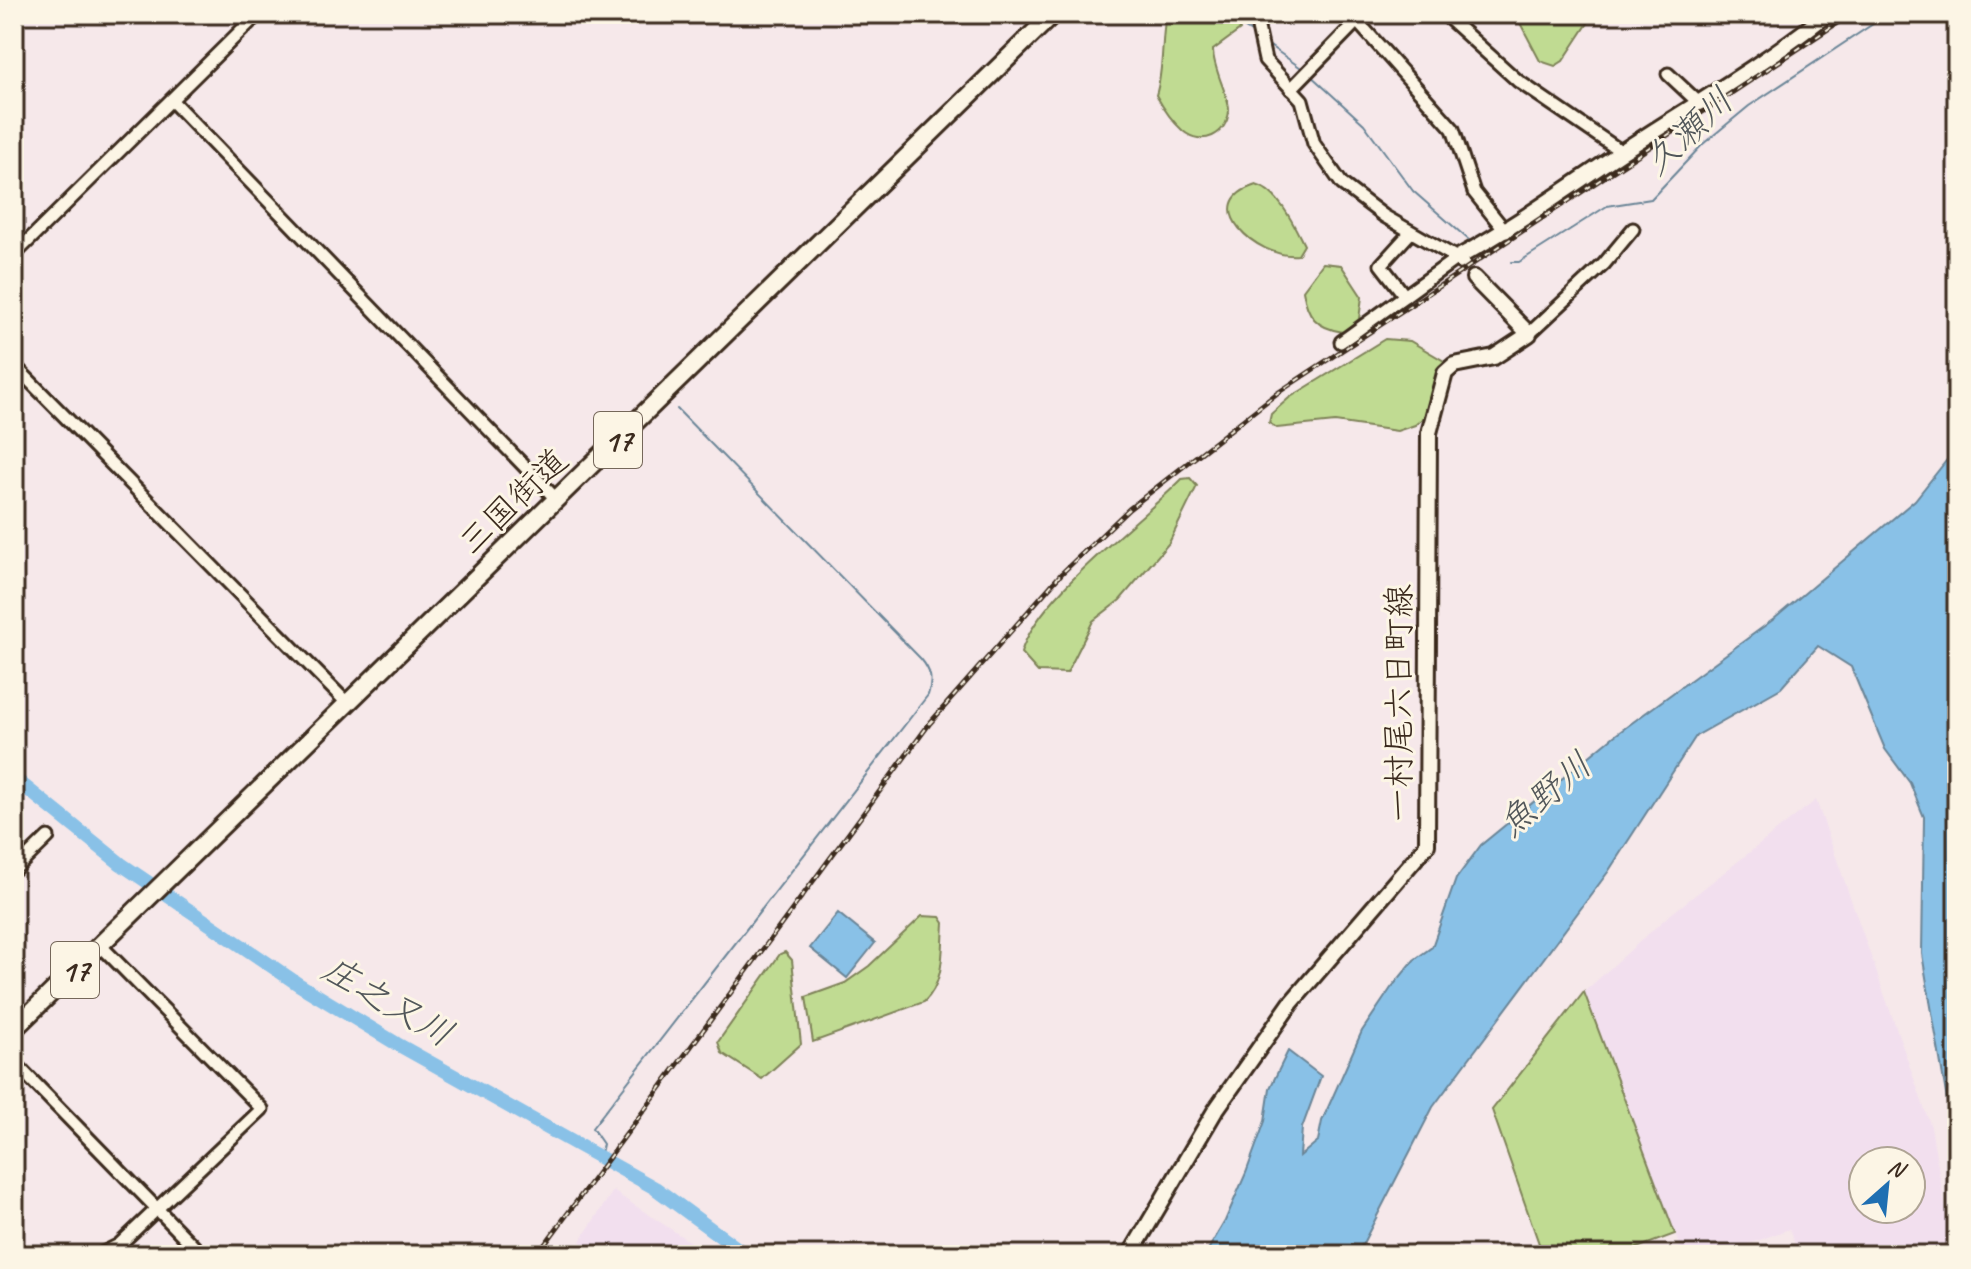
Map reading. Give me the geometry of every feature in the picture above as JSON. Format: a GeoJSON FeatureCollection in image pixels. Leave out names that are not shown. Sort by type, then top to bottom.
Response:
{"type":"FeatureCollection","features":[{"type":"Feature","properties":{"kind":"highway","name":"三国街道"},"geometry":{"type":"LineString","coordinates":[[14,1029],[1053,14]]}},
{"type":"Feature","properties":{"kind":"main road"},"geometry":{"type":"LineString","coordinates":[[1460,260],[1700,104],[1827,14]]}},
{"type":"Feature","properties":{"kind":"main road"},"geometry":{"type":"LineString","coordinates":[[1474,278],[1529,334]]}},
{"type":"Feature","properties":{"kind":"main road","name":"一村尾六日町線"},"geometry":{"type":"LineString","coordinates":[[1130,1255],[1215,1111],[1276,1024],[1331,953],[1427,845],[1429,433],[1445,373],[1454,365],[1494,357],[1529,334]]}},
{"type":"Feature","properties":{"kind":"street"},"geometry":{"type":"LineString","coordinates":[[14,255],[258,14]]}},
{"type":"Feature","properties":{"kind":"street"},"geometry":{"type":"LineString","coordinates":[[1255,14],[1263,50],[1271,68],[1302,100],[1314,144],[1342,184],[1364,203],[1460,260],[1341,342]]}},
{"type":"Feature","properties":{"kind":"street"},"geometry":{"type":"LineString","coordinates":[[1444,14],[1518,81],[1622,152]]}},
{"type":"Feature","properties":{"kind":"street"},"geometry":{"type":"LineString","coordinates":[[1291,89],[1360,18],[1453,129],[1474,192],[1506,232]]}},
{"type":"Feature","properties":{"kind":"street"},"geometry":{"type":"LineString","coordinates":[[1668,74],[1700,104]]}},
{"type":"Feature","properties":{"kind":"street"},"geometry":{"type":"LineString","coordinates":[[172,101],[557,500]]}},
{"type":"Feature","properties":{"kind":"street"},"geometry":{"type":"LineString","coordinates":[[1529,334],[1604,264],[1633,229]]}},
{"type":"Feature","properties":{"kind":"street"},"geometry":{"type":"LineString","coordinates":[[1405,296],[1381,265],[1411,232]]}},
{"type":"Feature","properties":{"kind":"street"},"geometry":{"type":"LineString","coordinates":[[14,365],[348,704]]}},
{"type":"Feature","properties":{"kind":"street"},"geometry":{"type":"LineString","coordinates":[[14,870],[48,837]]}},
{"type":"Feature","properties":{"kind":"street"},"geometry":{"type":"LineString","coordinates":[[99,1255],[119,1245],[262,1109],[100,945]]}},
{"type":"Feature","properties":{"kind":"street"},"geometry":{"type":"LineString","coordinates":[[14,1062],[202,1255]]}},
{"type":"Feature","properties":{"kind":"shaded area"},"geometry":{"type":"Polygon","coordinates":[[[1816,800],[1931,1127],[1948,1223],[1957,1255],[1799,1255],[1789,1229],[1720,1255],[1683,1255],[1584,992],[1666,918],[1816,800]]]}},
{"type":"Feature","properties":{"kind":"shaded area"},"geometry":{"type":"Polygon","coordinates":[[[613,1191],[710,1255],[596,1255],[580,1241],[613,1191]]]}},
{"type":"Feature","properties":{"kind":"green space"},"geometry":{"type":"Polygon","coordinates":[[[1166,14],[1236,17],[1240,30],[1213,50],[1229,111],[1224,126],[1212,136],[1198,138],[1183,131],[1156,95],[1166,14]]]}},
{"type":"Feature","properties":{"kind":"green space"},"geometry":{"type":"Polygon","coordinates":[[[1522,14],[1594,14],[1563,61],[1555,66],[1540,61],[1519,21],[1522,14]]]}},
{"type":"Feature","properties":{"kind":"green space"},"geometry":{"type":"Polygon","coordinates":[[[1256,185],[1279,201],[1290,219],[1304,245],[1298,255],[1265,248],[1239,228],[1232,216],[1232,204],[1239,193],[1256,185]]]}},
{"type":"Feature","properties":{"kind":"green space"},"geometry":{"type":"Polygon","coordinates":[[[1323,263],[1341,265],[1362,297],[1359,319],[1343,332],[1314,319],[1305,299],[1303,290],[1323,263]]]}},
{"type":"Feature","properties":{"kind":"green space"},"geometry":{"type":"Polygon","coordinates":[[[1385,339],[1410,341],[1444,361],[1428,414],[1415,425],[1397,431],[1335,422],[1277,428],[1269,423],[1271,414],[1289,398],[1385,339]]]}},
{"type":"Feature","properties":{"kind":"green space"},"geometry":{"type":"Polygon","coordinates":[[[1190,478],[1197,486],[1169,543],[1120,600],[1093,621],[1067,673],[1038,672],[1021,653],[1047,608],[1116,538],[1182,479],[1190,478]]]}},
{"type":"Feature","properties":{"kind":"green space"},"geometry":{"type":"Polygon","coordinates":[[[922,916],[940,917],[944,923],[939,976],[931,994],[924,1002],[813,1042],[806,997],[845,983],[869,966],[922,916]]]}},
{"type":"Feature","properties":{"kind":"green space"},"geometry":{"type":"Polygon","coordinates":[[[785,952],[792,960],[801,1044],[762,1079],[722,1053],[718,1042],[780,954],[785,952]]]}},
{"type":"Feature","properties":{"kind":"green space"},"geometry":{"type":"Polygon","coordinates":[[[1584,992],[1675,1234],[1618,1255],[1543,1255],[1492,1110],[1584,992]]]}},
{"type":"Feature","properties":{"kind":"water","name":"魚野川"},"geometry":{"type":"Polygon","coordinates":[[[1957,447],[1957,1158],[1922,954],[1924,817],[1910,783],[1885,749],[1851,667],[1818,646],[1781,688],[1696,736],[1608,872],[1433,1107],[1357,1255],[1205,1255],[1225,1221],[1246,1173],[1265,1121],[1270,1088],[1288,1051],[1321,1076],[1302,1128],[1300,1156],[1318,1141],[1322,1121],[1362,1031],[1414,960],[1432,947],[1456,879],[1481,845],[1614,736],[1774,619],[1915,500],[1957,447]]]}},
{"type":"Feature","properties":{"kind":"water"},"geometry":{"type":"Polygon","coordinates":[[[838,913],[875,943],[847,978],[810,948],[838,913]]]}},
{"type":"Feature","properties":{"kind":"waterway","name":"久瀬川"},"geometry":{"type":"LineString","coordinates":[[1223,14],[1256,35]]}},
{"type":"Feature","properties":{"kind":"waterway","name":"久瀬川"},"geometry":{"type":"LineString","coordinates":[[1511,262],[1519,262],[1607,206],[1651,199],[1703,144],[1749,106],[1888,14]]}},
{"type":"Feature","properties":{"kind":"waterway","name":"久瀬川"},"geometry":{"type":"LineString","coordinates":[[1267,44],[1304,70]]}},
{"type":"Feature","properties":{"kind":"waterway","name":"久瀬川"},"geometry":{"type":"LineString","coordinates":[[1309,74],[1364,124],[1413,191],[1470,241]]}},
{"type":"Feature","properties":{"kind":"waterway"},"geometry":{"type":"LineString","coordinates":[[600,1158],[603,1144],[592,1128],[928,695],[931,680],[921,659],[677,409]]}},
{"type":"Feature","properties":{"kind":"waterway","name":"庄之又川"},"geometry":{"type":"LineString","coordinates":[[14,778],[121,864],[298,984],[397,1044],[655,1188],[746,1255]]}},
{"type":"Feature","properties":{"kind":"railway"},"geometry":{"type":"LineString","coordinates":[[537,1255],[930,723],[1062,573],[1129,509],[1276,394],[1851,14]]}}]}
